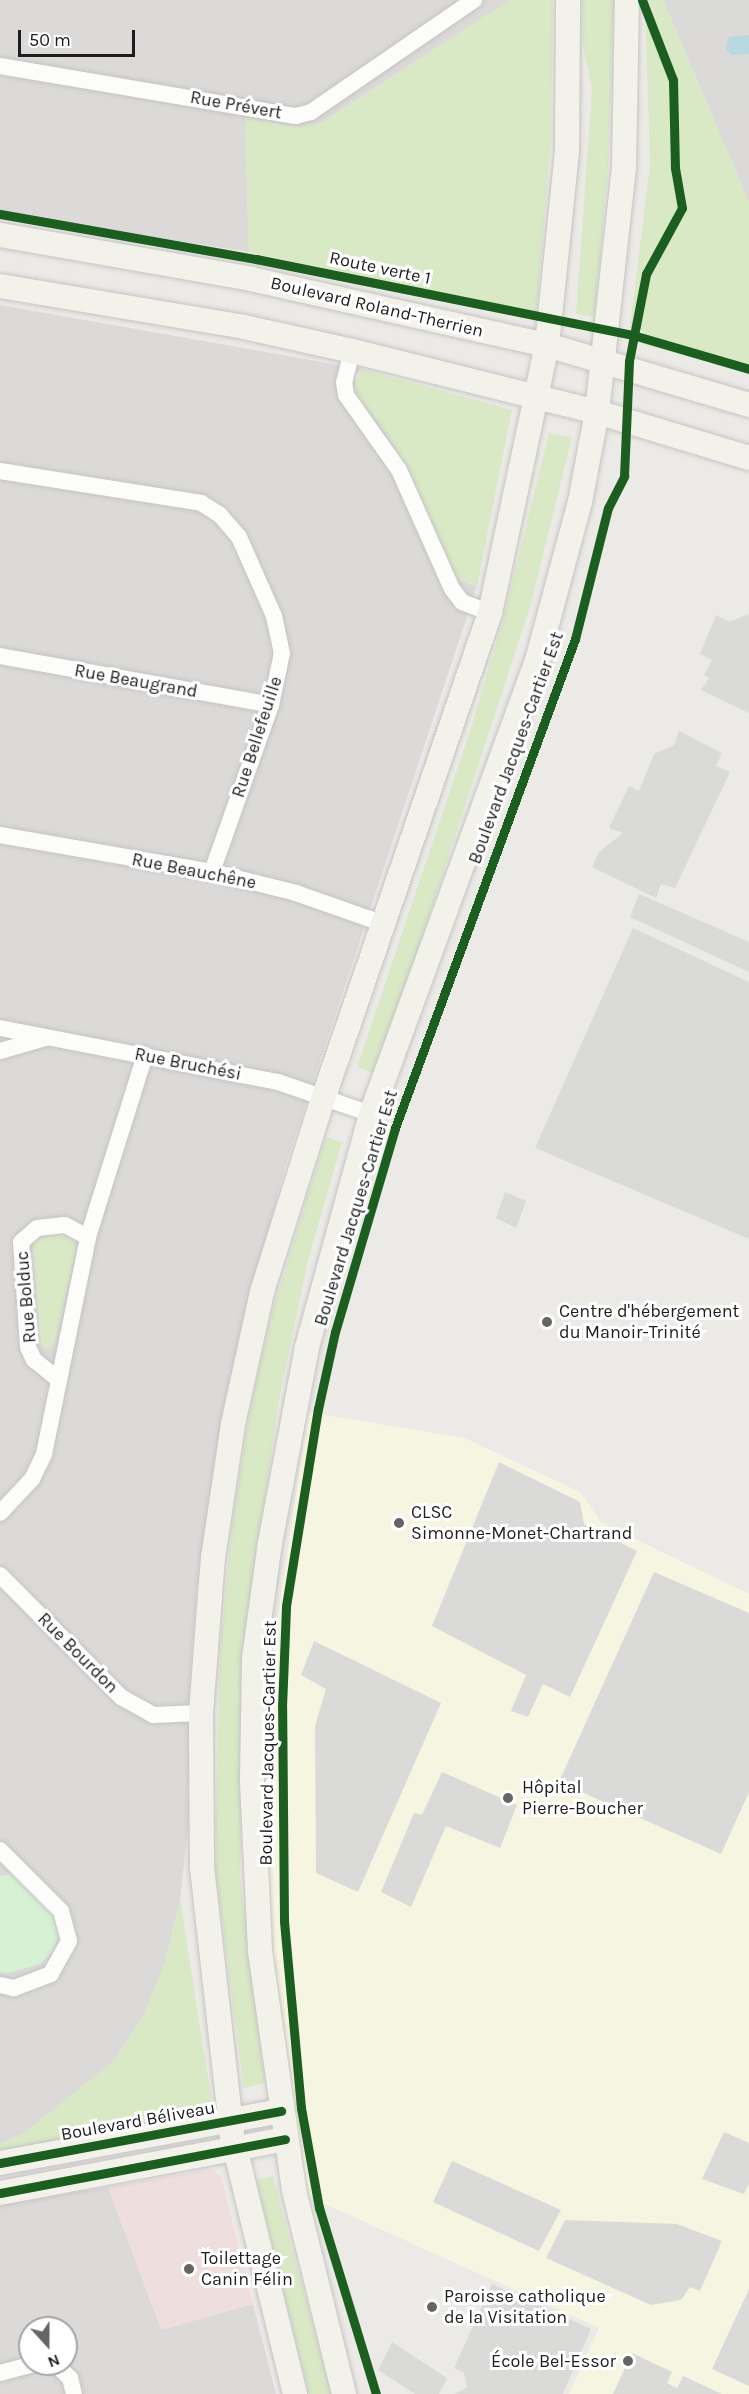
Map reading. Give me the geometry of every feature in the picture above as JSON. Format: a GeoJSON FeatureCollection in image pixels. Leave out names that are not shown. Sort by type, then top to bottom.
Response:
{"type":"FeatureCollection","features":[{"type":"Feature","properties":{"kind":"main road"},"geometry":{"type":"LineString","coordinates":[[295,2394],[234,2149],[202,1867],[201,1713],[213,1558],[233,1424],[262,1292],[323,1099],[490,613],[537,397],[546,345],[567,151],[568,0]]}},
{"type":"Feature","properties":{"kind":"main road","name":"Boulevard Jacques-Cartier Est"},"geometry":{"type":"LineString","coordinates":[[344,2394],[312,2272],[285,2139],[260,1950],[252,1778],[254,1658],[270,1543],[307,1347],[371,1114],[537,661],[580,502],[597,412],[604,359],[624,168],[627,0]]}},
{"type":"Feature","properties":{"kind":"main road","name":"Boulevard Roland-Therrien"},"geometry":{"type":"LineString","coordinates":[[0,235],[251,279],[546,345],[604,359],[749,405]]}},
{"type":"Feature","properties":{"kind":"main road"},"geometry":{"type":"LineString","coordinates":[[0,286],[244,327],[352,351],[597,412],[749,458]]}},
{"type":"Feature","properties":{"kind":"main road","name":"Boulevard Béliveau"},"geometry":{"type":"LineString","coordinates":[[0,2163],[281,2111]]}},
{"type":"Feature","properties":{"kind":"main road"},"geometry":{"type":"LineString","coordinates":[[0,2193],[285,2139]]}},
{"type":"Feature","properties":{"kind":"street","name":"Rue Prévert"},"geometry":{"type":"LineString","coordinates":[[0,66],[296,116],[311,112],[474,0]]}},
{"type":"Feature","properties":{"kind":"street"},"geometry":{"type":"LineString","coordinates":[[352,351],[344,382],[346,395],[399,470],[452,589],[462,602],[490,613]]}},
{"type":"Feature","properties":{"kind":"street","name":"Rue Bellefeuille"},"geometry":{"type":"LineString","coordinates":[[0,471],[201,503],[220,515],[239,537],[274,615],[282,653],[271,705],[212,872]]}},
{"type":"Feature","properties":{"kind":"street","name":"Rue Beaugrand"},"geometry":{"type":"LineString","coordinates":[[0,656],[271,705]]}},
{"type":"Feature","properties":{"kind":"street","name":"Rue Beauchêne"},"geometry":{"type":"LineString","coordinates":[[0,835],[212,872],[296,892],[384,924]]}},
{"type":"Feature","properties":{"kind":"street","name":"Rue Bruchési"},"geometry":{"type":"LineString","coordinates":[[0,1028],[278,1082],[371,1114]]}},
{"type":"Feature","properties":{"kind":"street"},"geometry":{"type":"LineString","coordinates":[[0,1051],[49,1037]]}},
{"type":"Feature","properties":{"kind":"street","name":"Rue Bolduc"},"geometry":{"type":"LineString","coordinates":[[0,1513],[32,1479],[44,1454],[88,1237],[145,1055]]}},
{"type":"Feature","properties":{"kind":"street","name":"Rue Bolduc"},"geometry":{"type":"LineString","coordinates":[[59,1380],[34,1360],[28,1347],[21,1242],[37,1228],[65,1225],[88,1237]]}},
{"type":"Feature","properties":{"kind":"street","name":"Rue Bourdon"},"geometry":{"type":"LineString","coordinates":[[0,1575],[121,1697],[153,1715],[201,1713]]}},
{"type":"Feature","properties":{"kind":"street"},"geometry":{"type":"LineString","coordinates":[[0,1850],[61,1911],[69,1941],[51,1974],[14,1988],[0,1985]]}},
{"type":"Feature","properties":{"kind":"street"},"geometry":{"type":"LineString","coordinates":[[0,2373],[18,2368]]}},
{"type":"Feature","properties":{"kind":"street"},"geometry":{"type":"LineString","coordinates":[[68,2376],[74,2394]]}},
{"type":"Feature","properties":{"kind":"shaded area"},"geometry":{"type":"Polygon","coordinates":[[[0,0],[510,0],[321,123],[299,127],[245,118],[249,252],[0,213],[0,0]]]}},
{"type":"Feature","properties":{"kind":"shaded area"},"geometry":{"type":"Polygon","coordinates":[[[663,0],[749,0],[749,202],[663,0]]]}},
{"type":"Feature","properties":{"kind":"shaded area"},"geometry":{"type":"Polygon","coordinates":[[[675,0],[749,0],[749,29],[676,29],[675,0]]]}},
{"type":"Feature","properties":{"kind":"shaded area"},"geometry":{"type":"Polygon","coordinates":[[[749,66],[749,113],[729,117],[713,79],[749,66]]]}},
{"type":"Feature","properties":{"kind":"shaded area"},"geometry":{"type":"Polygon","coordinates":[[[0,305],[362,369],[355,376],[360,402],[379,422],[398,453],[456,579],[477,586],[285,1167],[253,1288],[197,1588],[190,1683],[188,1830],[180,1899],[165,1963],[143,2017],[114,2061],[23,2134],[0,2144],[0,1972],[8,1973],[14,1874],[0,1876],[0,305]]]}},
{"type":"Feature","properties":{"kind":"shaded area"},"geometry":{"type":"Polygon","coordinates":[[[749,614],[749,713],[701,690],[709,678],[704,675],[712,660],[700,654],[716,615],[729,622],[749,614]]]}},
{"type":"Feature","properties":{"kind":"shaded area"},"geometry":{"type":"Polygon","coordinates":[[[679,731],[722,753],[716,766],[730,772],[675,888],[661,884],[656,898],[592,867],[599,852],[623,833],[609,828],[629,786],[639,791],[654,754],[674,745],[679,731]]]}},
{"type":"Feature","properties":{"kind":"shaded area"},"geometry":{"type":"Polygon","coordinates":[[[639,894],[749,942],[749,972],[630,917],[639,894]]]}},
{"type":"Feature","properties":{"kind":"shaded area"},"geometry":{"type":"Polygon","coordinates":[[[633,928],[749,982],[749,1239],[535,1148],[633,928]]]}},
{"type":"Feature","properties":{"kind":"shaded area"},"geometry":{"type":"Polygon","coordinates":[[[505,1192],[526,1201],[516,1228],[496,1218],[505,1192]]]}},
{"type":"Feature","properties":{"kind":"shaded area","name":"Hôpital Pierre-Boucher"},"geometry":{"type":"Polygon","coordinates":[[[308,1412],[465,1438],[580,1492],[602,1523],[749,1594],[749,2394],[569,2394],[599,2328],[294,2190],[260,1950],[274,1645],[308,1412]]]}},
{"type":"Feature","properties":{"kind":"shaded area"},"geometry":{"type":"Polygon","coordinates":[[[499,1462],[580,1502],[584,1524],[637,1551],[570,1697],[543,1684],[528,1717],[511,1711],[526,1675],[432,1626],[499,1462]]]}},
{"type":"Feature","properties":{"kind":"shaded area"},"geometry":{"type":"Polygon","coordinates":[[[654,1572],[749,1613],[749,1792],[721,1854],[559,1782],[654,1572]]]}},
{"type":"Feature","properties":{"kind":"shaded area"},"geometry":{"type":"Polygon","coordinates":[[[314,1641],[441,1703],[358,1892],[316,1873],[315,1726],[326,1689],[301,1675],[314,1641]]]}},
{"type":"Feature","properties":{"kind":"shaded area"},"geometry":{"type":"Polygon","coordinates":[[[442,1772],[517,1805],[500,1848],[446,1826],[411,1907],[381,1892],[414,1813],[422,1815],[442,1772]]]}},
{"type":"Feature","properties":{"kind":"shaded area"},"geometry":{"type":"Polygon","coordinates":[[[724,2132],[749,2143],[749,2184],[744,2194],[702,2179],[724,2132]]]}},
{"type":"Feature","properties":{"kind":"shaded area"},"geometry":{"type":"Polygon","coordinates":[[[452,2161],[561,2210],[539,2251],[433,2202],[452,2161]]]}},
{"type":"Feature","properties":{"kind":"shaded area"},"geometry":{"type":"Polygon","coordinates":[[[211,2169],[221,2177],[253,2304],[162,2330],[108,2187],[211,2169]]]}},
{"type":"Feature","properties":{"kind":"shaded area"},"geometry":{"type":"Polygon","coordinates":[[[108,2187],[161,2329],[253,2304],[276,2394],[0,2394],[0,2205],[108,2187]]]}},
{"type":"Feature","properties":{"kind":"shaded area"},"geometry":{"type":"Polygon","coordinates":[[[565,2220],[677,2224],[722,2241],[700,2291],[690,2287],[681,2300],[651,2305],[546,2258],[565,2220]]]}},
{"type":"Feature","properties":{"kind":"shaded area"},"geometry":{"type":"Polygon","coordinates":[[[492,2284],[591,2329],[563,2394],[455,2394],[467,2387],[464,2373],[454,2368],[492,2284]]]}},
{"type":"Feature","properties":{"kind":"shaded area"},"geometry":{"type":"Polygon","coordinates":[[[749,2289],[749,2386],[712,2369],[749,2289]]]}},
{"type":"Feature","properties":{"kind":"shaded area"},"geometry":{"type":"Polygon","coordinates":[[[392,2342],[447,2378],[439,2394],[415,2394],[378,2370],[392,2342]]]}},
{"type":"Feature","properties":{"kind":"shaded area"},"geometry":{"type":"Polygon","coordinates":[[[632,2353],[672,2372],[667,2383],[677,2388],[683,2376],[722,2394],[613,2394],[632,2353]]]}},
{"type":"Feature","properties":{"kind":"green space"},"geometry":{"type":"Polygon","coordinates":[[[510,0],[553,0],[551,141],[536,316],[249,252],[245,117],[299,127],[321,123],[510,0]]]}},
{"type":"Feature","properties":{"kind":"green space"},"geometry":{"type":"Polygon","coordinates":[[[582,0],[614,0],[608,167],[595,317],[576,314],[592,89],[582,41],[582,0]]]}},
{"type":"Feature","properties":{"kind":"green space"},"geometry":{"type":"Polygon","coordinates":[[[645,0],[663,0],[749,202],[749,374],[642,344],[644,331],[630,327],[650,165],[645,0]]]}},
{"type":"Feature","properties":{"kind":"green space"},"geometry":{"type":"Polygon","coordinates":[[[362,369],[512,410],[477,586],[457,579],[398,453],[379,422],[360,402],[353,389],[362,369]]]}},
{"type":"Feature","properties":{"kind":"green space"},"geometry":{"type":"Polygon","coordinates":[[[549,433],[572,437],[531,604],[377,1075],[357,1067],[471,728],[502,623],[549,433]]]}},
{"type":"Feature","properties":{"kind":"green space"},"geometry":{"type":"Polygon","coordinates":[[[326,1137],[342,1142],[308,1260],[278,1405],[245,1646],[240,1876],[265,2083],[244,2088],[215,1866],[220,1649],[233,1517],[251,1404],[273,1309],[326,1137]]]}},
{"type":"Feature","properties":{"kind":"green space"},"geometry":{"type":"Polygon","coordinates":[[[56,1231],[78,1239],[54,1344],[48,1351],[41,1344],[33,1239],[56,1231]]]}},
{"type":"Feature","properties":{"kind":"green space"},"geometry":{"type":"Polygon","coordinates":[[[13,1874],[55,1913],[59,1934],[52,1952],[40,1964],[8,1973],[0,1972],[0,1876],[13,1874]]]}},
{"type":"Feature","properties":{"kind":"green space"},"geometry":{"type":"Polygon","coordinates":[[[180,1899],[213,2109],[0,2153],[0,2144],[23,2134],[114,2061],[143,2017],[165,1963],[180,1899]]]}},
{"type":"Feature","properties":{"kind":"green space"},"geometry":{"type":"Polygon","coordinates":[[[273,2176],[331,2394],[309,2394],[256,2180],[273,2176]]]}},
{"type":"Feature","properties":{"kind":"water"},"geometry":{"type":"Polygon","coordinates":[[[749,35],[749,54],[732,55],[725,49],[729,37],[749,35]]]}},
{"type":"Feature","properties":{"kind":"cycle path"},"geometry":{"type":"LineString","coordinates":[[376,2394],[319,2208],[301,2108],[284,1920],[282,1707],[286,1606],[318,1409],[335,1332],[395,1128],[575,639],[608,508],[624,476],[629,361],[646,274],[682,208],[675,168],[673,80],[642,0]]}},
{"type":"Feature","properties":{"kind":"cycle path","name":"Route verte 1"},"geometry":{"type":"LineString","coordinates":[[0,214],[256,259],[633,335],[749,369]]}},
{"type":"Feature","properties":{"kind":"cycle path"},"geometry":{"type":"LineString","coordinates":[[0,2163],[281,2111]]}},
{"type":"Feature","properties":{"kind":"cycle path"},"geometry":{"type":"LineString","coordinates":[[0,2193],[285,2139]]}},
{"type":"Feature","properties":{"kind":"place","name":"Centre d'hébergement du Manoir-Trinité"},"geometry":{"type":"Point","coordinates":[547,1322]}},
{"type":"Feature","properties":{"kind":"place","name":"CLSC Simonne-Monet-Chartrand"},"geometry":{"type":"Point","coordinates":[399,1523]}},
{"type":"Feature","properties":{"kind":"place","name":"Hôpital Pierre-Boucher"},"geometry":{"type":"Point","coordinates":[508,1798]}},
{"type":"Feature","properties":{"kind":"place","name":"Toilettage Canin Félin"},"geometry":{"type":"Point","coordinates":[189,2269]}},
{"type":"Feature","properties":{"kind":"place","name":"Paroisse catholique de la Visitation"},"geometry":{"type":"Point","coordinates":[432,2307]}},
{"type":"Feature","properties":{"kind":"place","name":"École Bel-Essor"},"geometry":{"type":"Point","coordinates":[628,2361]}}]}
